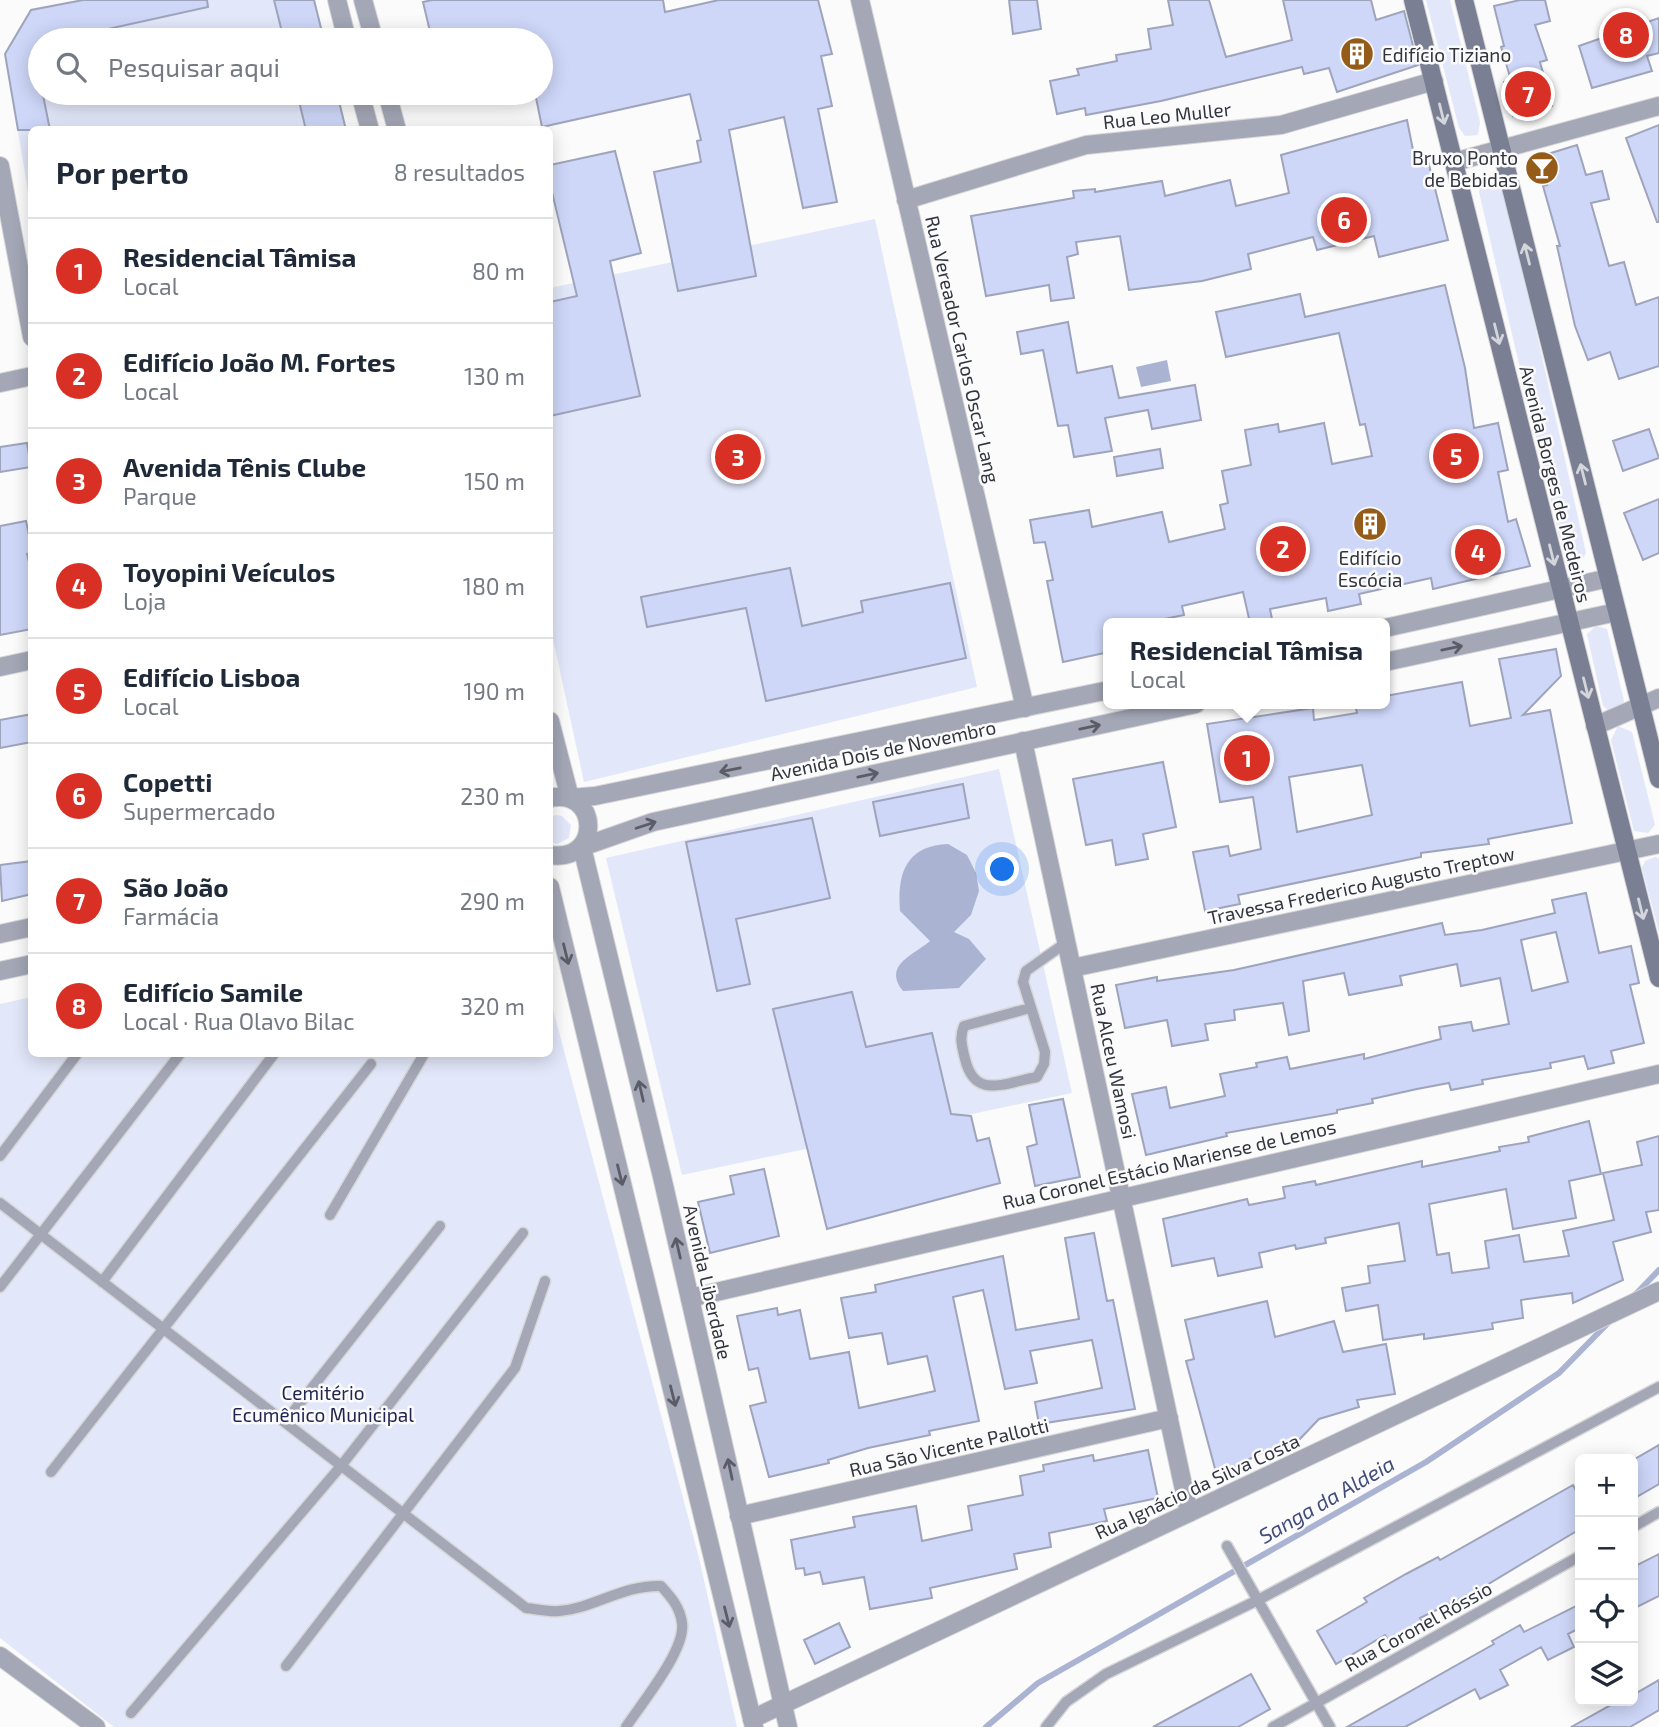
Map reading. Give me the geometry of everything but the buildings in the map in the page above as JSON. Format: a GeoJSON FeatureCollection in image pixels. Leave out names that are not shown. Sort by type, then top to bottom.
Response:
{"type":"FeatureCollection","features":[{"type":"Feature","properties":{"kind":"main road","name":"Avenida Borges de Medeiros"},"geometry":{"type":"LineString","coordinates":[[1413,0],[1659,978]]}},
{"type":"Feature","properties":{"kind":"main road","name":"Avenida Borges de Medeiros"},"geometry":{"type":"LineString","coordinates":[[1464,0],[1659,779]]}},
{"type":"Feature","properties":{"kind":"street"},"geometry":{"type":"LineString","coordinates":[[337,0],[344,28]]}},
{"type":"Feature","properties":{"kind":"street"},"geometry":{"type":"LineString","coordinates":[[363,0],[371,28]]}},
{"type":"Feature","properties":{"kind":"street","name":"Rua Vereador Carlos Oscar Lang"},"geometry":{"type":"LineString","coordinates":[[860,0],[1025,708],[1023,741]]}},
{"type":"Feature","properties":{"kind":"street","name":"Rua Leo Muller"},"geometry":{"type":"LineString","coordinates":[[906,200],[1086,145],[1281,125],[1434,81]]}},
{"type":"Feature","properties":{"kind":"street"},"geometry":{"type":"LineString","coordinates":[[363,105],[369,126]]}},
{"type":"Feature","properties":{"kind":"street"},"geometry":{"type":"LineString","coordinates":[[390,105],[396,126]]}},
{"type":"Feature","properties":{"kind":"street"},"geometry":{"type":"LineString","coordinates":[[1454,162],[1659,106]]}},
{"type":"Feature","properties":{"kind":"street"},"geometry":{"type":"LineString","coordinates":[[0,166],[28,316]]}},
{"type":"Feature","properties":{"kind":"street"},"geometry":{"type":"LineString","coordinates":[[0,383],[28,377]]}},
{"type":"Feature","properties":{"kind":"street"},"geometry":{"type":"LineString","coordinates":[[1390,627],[1609,578]]}},
{"type":"Feature","properties":{"kind":"street"},"geometry":{"type":"LineString","coordinates":[[1390,661],[1617,612]]}},
{"type":"Feature","properties":{"kind":"street"},"geometry":{"type":"LineString","coordinates":[[0,667],[28,661]]}},
{"type":"Feature","properties":{"kind":"street","name":"Avenida Dois de Novembro"},"geometry":{"type":"LineString","coordinates":[[553,797],[626,790],[1103,691]]}},
{"type":"Feature","properties":{"kind":"street"},"geometry":{"type":"LineString","coordinates":[[1595,726],[1659,698]]}},
{"type":"Feature","properties":{"kind":"street","name":"Avenida Dois de Novembro"},"geometry":{"type":"LineString","coordinates":[[553,855],[562,856],[653,822],[1173,709]]}},
{"type":"Feature","properties":{"kind":"street"},"geometry":{"type":"LineString","coordinates":[[553,732],[570,797],[582,806],[589,819],[588,834],[582,847]]}},
{"type":"Feature","properties":{"kind":"street","name":"Rua Alceu Wamosi"},"geometry":{"type":"LineString","coordinates":[[1023,741],[1189,1513]]}},
{"type":"Feature","properties":{"kind":"street","name":"Travessa Frederico Augusto Treptow"},"geometry":{"type":"LineString","coordinates":[[1072,968],[1659,844]]}},
{"type":"Feature","properties":{"kind":"street","name":"Avenida Liberdade"},"geometry":{"type":"LineString","coordinates":[[582,847],[690,1298],[788,1727]]}},
{"type":"Feature","properties":{"kind":"street"},"geometry":{"type":"LineString","coordinates":[[553,899],[753,1723]]}},
{"type":"Feature","properties":{"kind":"street"},"geometry":{"type":"LineString","coordinates":[[0,934],[28,928]]}},
{"type":"Feature","properties":{"kind":"street"},"geometry":{"type":"LineString","coordinates":[[0,971],[28,965]]}},
{"type":"Feature","properties":{"kind":"street","name":"Rua Coronel Estácio Mariense de Lemos"},"geometry":{"type":"LineString","coordinates":[[690,1298],[1659,1074]]}},
{"type":"Feature","properties":{"kind":"street","name":"Rua Ignácio da Silva Costa"},"geometry":{"type":"LineString","coordinates":[[753,1723],[783,1704],[1659,1291]]}},
{"type":"Feature","properties":{"kind":"street","name":"Rua São Vicente Pallotti"},"geometry":{"type":"LineString","coordinates":[[740,1516],[1169,1418]]}},
{"type":"Feature","properties":{"kind":"street"},"geometry":{"type":"LineString","coordinates":[[0,1656],[96,1727]]}},
{"type":"Feature","properties":{"kind":"lane"},"geometry":{"type":"LineString","coordinates":[[1030,1008],[964,1026],[960,1037],[969,1075],[974,1081],[984,1086],[1037,1077],[1044,1064],[1045,1052],[1023,982],[1026,971],[1067,942]]}},
{"type":"Feature","properties":{"kind":"lane"},"geometry":{"type":"LineString","coordinates":[[0,1156],[76,1057]]}},
{"type":"Feature","properties":{"kind":"lane"},"geometry":{"type":"LineString","coordinates":[[0,1287],[178,1057]]}},
{"type":"Feature","properties":{"kind":"lane"},"geometry":{"type":"LineString","coordinates":[[102,1282],[272,1057]]}},
{"type":"Feature","properties":{"kind":"lane"},"geometry":{"type":"LineString","coordinates":[[330,1215],[422,1057]]}},
{"type":"Feature","properties":{"kind":"lane"},"geometry":{"type":"LineString","coordinates":[[51,1472],[370,1064]]}},
{"type":"Feature","properties":{"kind":"lane"},"geometry":{"type":"LineString","coordinates":[[0,1203],[526,1608],[558,1611],[583,1606],[641,1586],[661,1586],[676,1602],[683,1625],[677,1648],[626,1727]]}},
{"type":"Feature","properties":{"kind":"lane"},"geometry":{"type":"LineString","coordinates":[[285,1422],[440,1227]]}},
{"type":"Feature","properties":{"kind":"lane"},"geometry":{"type":"LineString","coordinates":[[131,1713],[341,1466],[523,1233]]}},
{"type":"Feature","properties":{"kind":"lane"},"geometry":{"type":"LineString","coordinates":[[286,1666],[514,1368],[545,1280]]}},
{"type":"Feature","properties":{"kind":"lane"},"geometry":{"type":"LineString","coordinates":[[1046,1727],[1066,1702],[1106,1674],[1258,1600],[1659,1387]]}},
{"type":"Feature","properties":{"kind":"lane"},"geometry":{"type":"LineString","coordinates":[[1638,1524],[1659,1513]]}},
{"type":"Feature","properties":{"kind":"lane"},"geometry":{"type":"LineString","coordinates":[[1227,1546],[1330,1727]]}},
{"type":"Feature","properties":{"kind":"lane","name":"Rua Coronel Róssio"},"geometry":{"type":"LineString","coordinates":[[1273,1727],[1575,1559]]}},
{"type":"Feature","properties":{"kind":"green space"},"geometry":{"type":"Polygon","coordinates":[[[83,0],[314,0],[321,28],[28,28],[28,105],[340,105],[345,126],[28,126],[28,191],[5,54],[31,10],[83,0]]]}},
{"type":"Feature","properties":{"kind":"green space"},"geometry":{"type":"Polygon","coordinates":[[[1426,0],[1450,0],[1480,122],[1478,135],[1465,136],[1459,128],[1426,0]]]}},
{"type":"Feature","properties":{"kind":"green space"},"geometry":{"type":"Polygon","coordinates":[[[1494,176],[1503,183],[1586,553],[1582,560],[1568,562],[1563,553],[1479,192],[1480,181],[1494,176]]]}},
{"type":"Feature","properties":{"kind":"green space"},"geometry":{"type":"Polygon","coordinates":[[[875,219],[977,687],[584,782],[553,639],[553,287],[875,219]]]}},
{"type":"Feature","properties":{"kind":"green space"},"geometry":{"type":"Polygon","coordinates":[[[1596,626],[1607,629],[1624,701],[1621,707],[1608,710],[1603,706],[1587,634],[1596,626]]]}},
{"type":"Feature","properties":{"kind":"green space"},"geometry":{"type":"Polygon","coordinates":[[[1618,726],[1632,732],[1655,825],[1648,833],[1634,831],[1611,740],[1618,726]]]}},
{"type":"Feature","properties":{"kind":"green space"},"geometry":{"type":"Polygon","coordinates":[[[999,769],[1072,1093],[682,1175],[606,858],[999,769]]]}},
{"type":"Feature","properties":{"kind":"green space"},"geometry":{"type":"Polygon","coordinates":[[[553,816],[562,816],[571,825],[569,838],[557,844],[553,843],[553,816]]]}},
{"type":"Feature","properties":{"kind":"green space"},"geometry":{"type":"Polygon","coordinates":[[[1659,858],[1659,932],[1642,868],[1645,861],[1659,858]]]}},
{"type":"Feature","properties":{"kind":"green space","name":"Cemitério Ecumênico Municipal"},"geometry":{"type":"Polygon","coordinates":[[[28,998],[28,1057],[553,1057],[553,1009],[699,1558],[737,1727],[114,1727],[0,1638],[0,1004],[28,998]]]}},
{"type":"Feature","properties":{"kind":"water"},"geometry":{"type":"Polygon","coordinates":[[[1167,360],[1171,381],[1141,387],[1136,367],[1167,360]]]}},
{"type":"Feature","properties":{"kind":"water"},"geometry":{"type":"Polygon","coordinates":[[[948,844],[967,855],[976,873],[979,891],[971,915],[954,932],[969,939],[986,959],[959,988],[903,991],[897,982],[898,967],[930,941],[900,911],[899,897],[903,874],[907,864],[922,850],[948,844]]]}},
{"type":"Feature","properties":{"kind":"waterway","name":"Sanga da Aldeia"},"geometry":{"type":"LineString","coordinates":[[1634,1296],[1659,1270]]}},
{"type":"Feature","properties":{"kind":"waterway","name":"Sanga da Aldeia"},"geometry":{"type":"LineString","coordinates":[[986,1727],[1038,1683],[1426,1462],[1559,1373],[1609,1322]]}},
{"type":"Feature","properties":{"kind":"place","name":"Edifício Samile"},"geometry":{"type":"Point","coordinates":[1626,35]}},
{"type":"Feature","properties":{"kind":"place","name":"Edifício Tiziano"},"geometry":{"type":"Point","coordinates":[1357,54]}},
{"type":"Feature","properties":{"kind":"place","name":"São João"},"geometry":{"type":"Point","coordinates":[1528,94]}},
{"type":"Feature","properties":{"kind":"place","name":"Bruxo Ponto de Bebidas"},"geometry":{"type":"Point","coordinates":[1542,168]}},
{"type":"Feature","properties":{"kind":"place","name":"Copetti"},"geometry":{"type":"Point","coordinates":[1344,220]}},
{"type":"Feature","properties":{"kind":"place","name":"Edifício Lisboa"},"geometry":{"type":"Point","coordinates":[1456,456]}},
{"type":"Feature","properties":{"kind":"place","name":"Avenida Tênis Clube"},"geometry":{"type":"Point","coordinates":[738,457]}},
{"type":"Feature","properties":{"kind":"place","name":"Edifício Escócia"},"geometry":{"type":"Point","coordinates":[1370,524]}},
{"type":"Feature","properties":{"kind":"place","name":"Edifício João M. Fortes"},"geometry":{"type":"Point","coordinates":[1283,549]}},
{"type":"Feature","properties":{"kind":"place","name":"Toyopini Veículos"},"geometry":{"type":"Point","coordinates":[1478,552]}},
{"type":"Feature","properties":{"kind":"place","name":"Residencial Tâmisa"},"geometry":{"type":"Point","coordinates":[1247,758]}}]}
